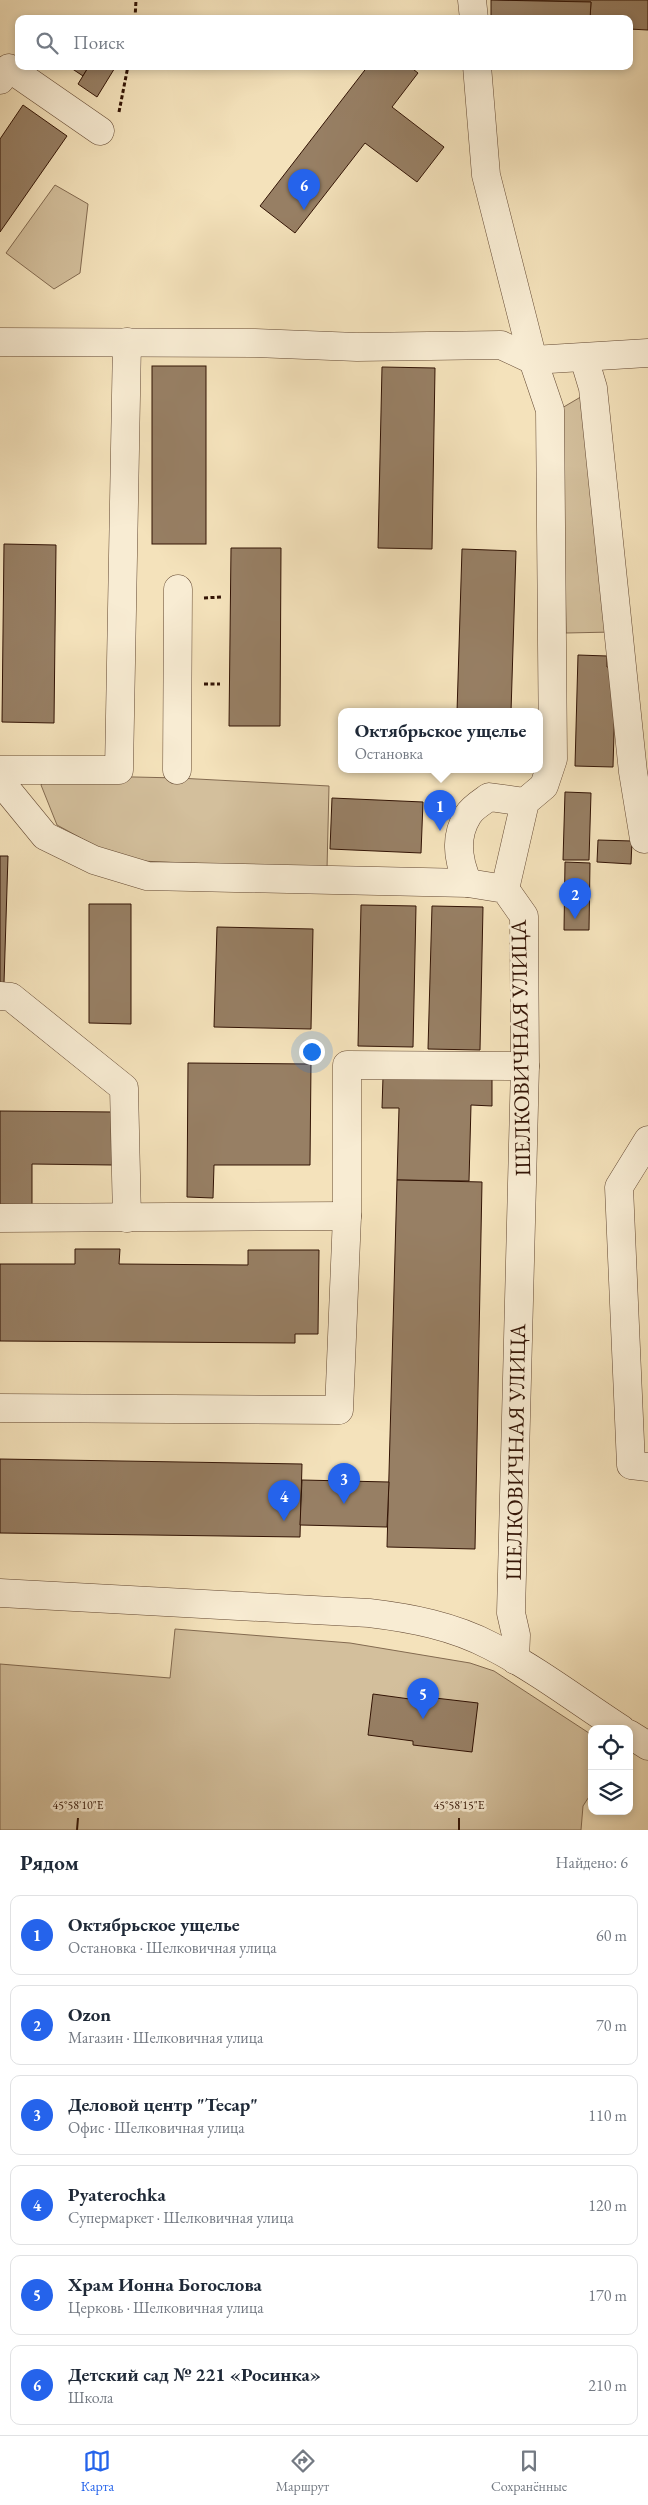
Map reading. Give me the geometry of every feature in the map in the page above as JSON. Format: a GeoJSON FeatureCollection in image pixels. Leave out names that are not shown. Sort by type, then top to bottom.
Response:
{"type":"FeatureCollection","features":[{"type":"Feature","properties":{"kind":"street"},"geometry":{"type":"LineString","coordinates":[[472,0],[474,15]]}},
{"type":"Feature","properties":{"kind":"street"},"geometry":{"type":"LineString","coordinates":[[0,80],[9,68],[100,131]]}},
{"type":"Feature","properties":{"kind":"street"},"geometry":{"type":"LineString","coordinates":[[478,70],[486,175],[533,360],[550,410],[553,759],[544,786],[525,802],[505,889]]}},
{"type":"Feature","properties":{"kind":"street"},"geometry":{"type":"LineString","coordinates":[[0,342],[127,342],[357,347],[501,345],[533,360],[648,353]]}},
{"type":"Feature","properties":{"kind":"street"},"geometry":{"type":"LineString","coordinates":[[0,770],[119,770],[127,342]]}},
{"type":"Feature","properties":{"kind":"street"},"geometry":{"type":"LineString","coordinates":[[584,358],[594,388],[633,772],[644,812],[644,840]]}},
{"type":"Feature","properties":{"kind":"street"},"geometry":{"type":"LineString","coordinates":[[177,770],[178,589]]}},
{"type":"Feature","properties":{"kind":"street","name":"ШЕЛКОВИЧНАЯ УЛИЦА"},"geometry":{"type":"LineString","coordinates":[[0,781],[45,836],[94,860],[147,876],[468,883],[505,889],[524,916],[525,1066],[511,1613],[516,1635],[515,1660]]}},
{"type":"Feature","properties":{"kind":"street"},"geometry":{"type":"LineString","coordinates":[[468,883],[459,862],[459,836],[468,814],[489,797],[525,802]]}},
{"type":"Feature","properties":{"kind":"street"},"geometry":{"type":"LineString","coordinates":[[0,996],[12,997],[124,1088],[127,1218]]}},
{"type":"Feature","properties":{"kind":"street"},"geometry":{"type":"LineString","coordinates":[[0,1408],[339,1410],[347,1216],[347,1065],[525,1066]]}},
{"type":"Feature","properties":{"kind":"street"},"geometry":{"type":"LineString","coordinates":[[648,1140],[619,1188],[631,1465],[648,1467]]}},
{"type":"Feature","properties":{"kind":"street"},"geometry":{"type":"LineString","coordinates":[[0,1218],[347,1216]]}},
{"type":"Feature","properties":{"kind":"street"},"geometry":{"type":"LineString","coordinates":[[0,1593],[370,1613],[409,1617],[452,1630],[490,1645],[615,1725]]}},
{"type":"Feature","properties":{"kind":"street"},"geometry":{"type":"LineString","coordinates":[[633,1737],[648,1746]]}},
{"type":"Feature","properties":{"kind":"path"},"geometry":{"type":"LineString","coordinates":[[135,15],[136,0]]}},
{"type":"Feature","properties":{"kind":"path"},"geometry":{"type":"LineString","coordinates":[[100,131],[116,123],[127,70]]}},
{"type":"Feature","properties":{"kind":"shaded area"},"geometry":{"type":"Polygon","coordinates":[[[55,185],[88,204],[80,273],[54,289],[6,253],[55,185]]]}},
{"type":"Feature","properties":{"kind":"shaded area"},"geometry":{"type":"Polygon","coordinates":[[[584,395],[613,632],[566,633],[562,408],[584,395]]]}},
{"type":"Feature","properties":{"kind":"shaded area"},"geometry":{"type":"Polygon","coordinates":[[[48,775],[178,778],[329,786],[327,869],[140,861],[99,848],[57,825],[41,785],[48,775]]]}},
{"type":"Feature","properties":{"kind":"shaded area"},"geometry":{"type":"Polygon","coordinates":[[[175,1629],[350,1643],[470,1663],[494,1671],[588,1732],[588,1798],[583,1806],[581,1830],[0,1830],[0,1664],[170,1678],[175,1629]]]}},
{"type":"Feature","properties":{"kind":"building"},"geometry":{"type":"Polygon","coordinates":[[[491,0],[648,0],[648,30],[633,29],[633,15],[590,15],[591,2],[491,0]]]}},
{"type":"Feature","properties":{"kind":"building"},"geometry":{"type":"Polygon","coordinates":[[[491,0],[591,2],[590,15],[491,15],[491,0]]]}},
{"type":"Feature","properties":{"kind":"building"},"geometry":{"type":"Polygon","coordinates":[[[74,70],[87,70],[83,76],[74,70]]]}},
{"type":"Feature","properties":{"kind":"building"},"geometry":{"type":"Polygon","coordinates":[[[87,70],[114,70],[97,97],[78,84],[87,70]]]}},
{"type":"Feature","properties":{"kind":"building"},"geometry":{"type":"Polygon","coordinates":[[[365,70],[414,70],[418,73],[392,107],[444,147],[417,182],[365,143],[295,233],[260,206],[365,70]]]}},
{"type":"Feature","properties":{"kind":"building"},"geometry":{"type":"Polygon","coordinates":[[[23,105],[67,136],[0,232],[0,139],[23,105]]]}},
{"type":"Feature","properties":{"kind":"building"},"geometry":{"type":"Polygon","coordinates":[[[152,366],[206,366],[206,544],[152,544],[152,366]]]}},
{"type":"Feature","properties":{"kind":"building"},"geometry":{"type":"Polygon","coordinates":[[[382,367],[435,368],[432,549],[378,548],[382,367]]]}},
{"type":"Feature","properties":{"kind":"building"},"geometry":{"type":"Polygon","coordinates":[[[4,544],[56,545],[54,723],[2,722],[4,544]]]}},
{"type":"Feature","properties":{"kind":"building"},"geometry":{"type":"Polygon","coordinates":[[[231,548],[281,548],[280,726],[229,726],[231,548]]]}},
{"type":"Feature","properties":{"kind":"building"},"geometry":{"type":"Polygon","coordinates":[[[462,549],[516,551],[511,708],[457,708],[462,549]]]}},
{"type":"Feature","properties":{"kind":"building"},"geometry":{"type":"Polygon","coordinates":[[[578,655],[607,656],[607,667],[616,668],[613,767],[575,766],[578,655]]]}},
{"type":"Feature","properties":{"kind":"building"},"geometry":{"type":"Polygon","coordinates":[[[565,792],[591,793],[589,860],[563,860],[565,792]]]}},
{"type":"Feature","properties":{"kind":"building"},"geometry":{"type":"Polygon","coordinates":[[[332,798],[423,802],[421,853],[330,849],[332,798]]]}},
{"type":"Feature","properties":{"kind":"building"},"geometry":{"type":"Polygon","coordinates":[[[598,840],[632,841],[631,864],[597,862],[598,840]]]}},
{"type":"Feature","properties":{"kind":"building"},"geometry":{"type":"Polygon","coordinates":[[[0,856],[8,856],[4,983],[0,983],[0,856]]]}},
{"type":"Feature","properties":{"kind":"building"},"geometry":{"type":"Polygon","coordinates":[[[565,862],[590,863],[589,930],[564,930],[565,862]]]}},
{"type":"Feature","properties":{"kind":"building"},"geometry":{"type":"Polygon","coordinates":[[[89,904],[131,904],[131,1024],[89,1023],[89,904]]]}},
{"type":"Feature","properties":{"kind":"building"},"geometry":{"type":"Polygon","coordinates":[[[361,905],[416,906],[413,1047],[358,1046],[361,905]]]}},
{"type":"Feature","properties":{"kind":"building"},"geometry":{"type":"Polygon","coordinates":[[[432,906],[483,907],[480,1050],[428,1049],[432,906]]]}},
{"type":"Feature","properties":{"kind":"building"},"geometry":{"type":"Polygon","coordinates":[[[217,927],[313,929],[311,1029],[214,1027],[217,927]]]}},
{"type":"Feature","properties":{"kind":"building"},"geometry":{"type":"Polygon","coordinates":[[[188,1063],[311,1064],[310,1165],[214,1165],[213,1198],[187,1197],[188,1063]]]}},
{"type":"Feature","properties":{"kind":"building"},"geometry":{"type":"Polygon","coordinates":[[[383,1077],[492,1079],[492,1106],[471,1105],[469,1181],[397,1180],[399,1108],[382,1108],[383,1077]]]}},
{"type":"Feature","properties":{"kind":"building"},"geometry":{"type":"Polygon","coordinates":[[[0,1111],[113,1112],[112,1165],[32,1164],[32,1205],[0,1205],[0,1111]]]}},
{"type":"Feature","properties":{"kind":"building"},"geometry":{"type":"Polygon","coordinates":[[[397,1180],[482,1182],[475,1549],[387,1547],[397,1180]]]}},
{"type":"Feature","properties":{"kind":"building"},"geometry":{"type":"Polygon","coordinates":[[[75,1249],[120,1249],[119,1264],[248,1265],[248,1250],[319,1250],[318,1334],[295,1334],[295,1343],[0,1341],[0,1264],[75,1264],[75,1249]]]}},
{"type":"Feature","properties":{"kind":"building"},"geometry":{"type":"Polygon","coordinates":[[[0,1459],[302,1464],[300,1537],[0,1533],[0,1459]]]}},
{"type":"Feature","properties":{"kind":"building"},"geometry":{"type":"Polygon","coordinates":[[[302,1480],[389,1482],[387,1527],[300,1525],[302,1480]]]}},
{"type":"Feature","properties":{"kind":"building"},"geometry":{"type":"Polygon","coordinates":[[[373,1694],[417,1700],[418,1696],[478,1703],[472,1752],[413,1745],[413,1741],[368,1735],[373,1694]]]}},
{"type":"Feature","properties":{"kind":"place","name":"Детский сад № 221 «Росинка»"},"geometry":{"type":"Point","coordinates":[304,210]}},
{"type":"Feature","properties":{"kind":"place","name":"Октябрьское ущелье"},"geometry":{"type":"Point","coordinates":[440,831]}},
{"type":"Feature","properties":{"kind":"place","name":"Ozon"},"geometry":{"type":"Point","coordinates":[575,919]}},
{"type":"Feature","properties":{"kind":"place","name":"Деловой центр \"Тесар\""},"geometry":{"type":"Point","coordinates":[344,1504]}},
{"type":"Feature","properties":{"kind":"place","name":"Pyaterochka"},"geometry":{"type":"Point","coordinates":[284,1521]}},
{"type":"Feature","properties":{"kind":"place","name":"Храм Ионна Богослова"},"geometry":{"type":"Point","coordinates":[423,1719]}}]}
